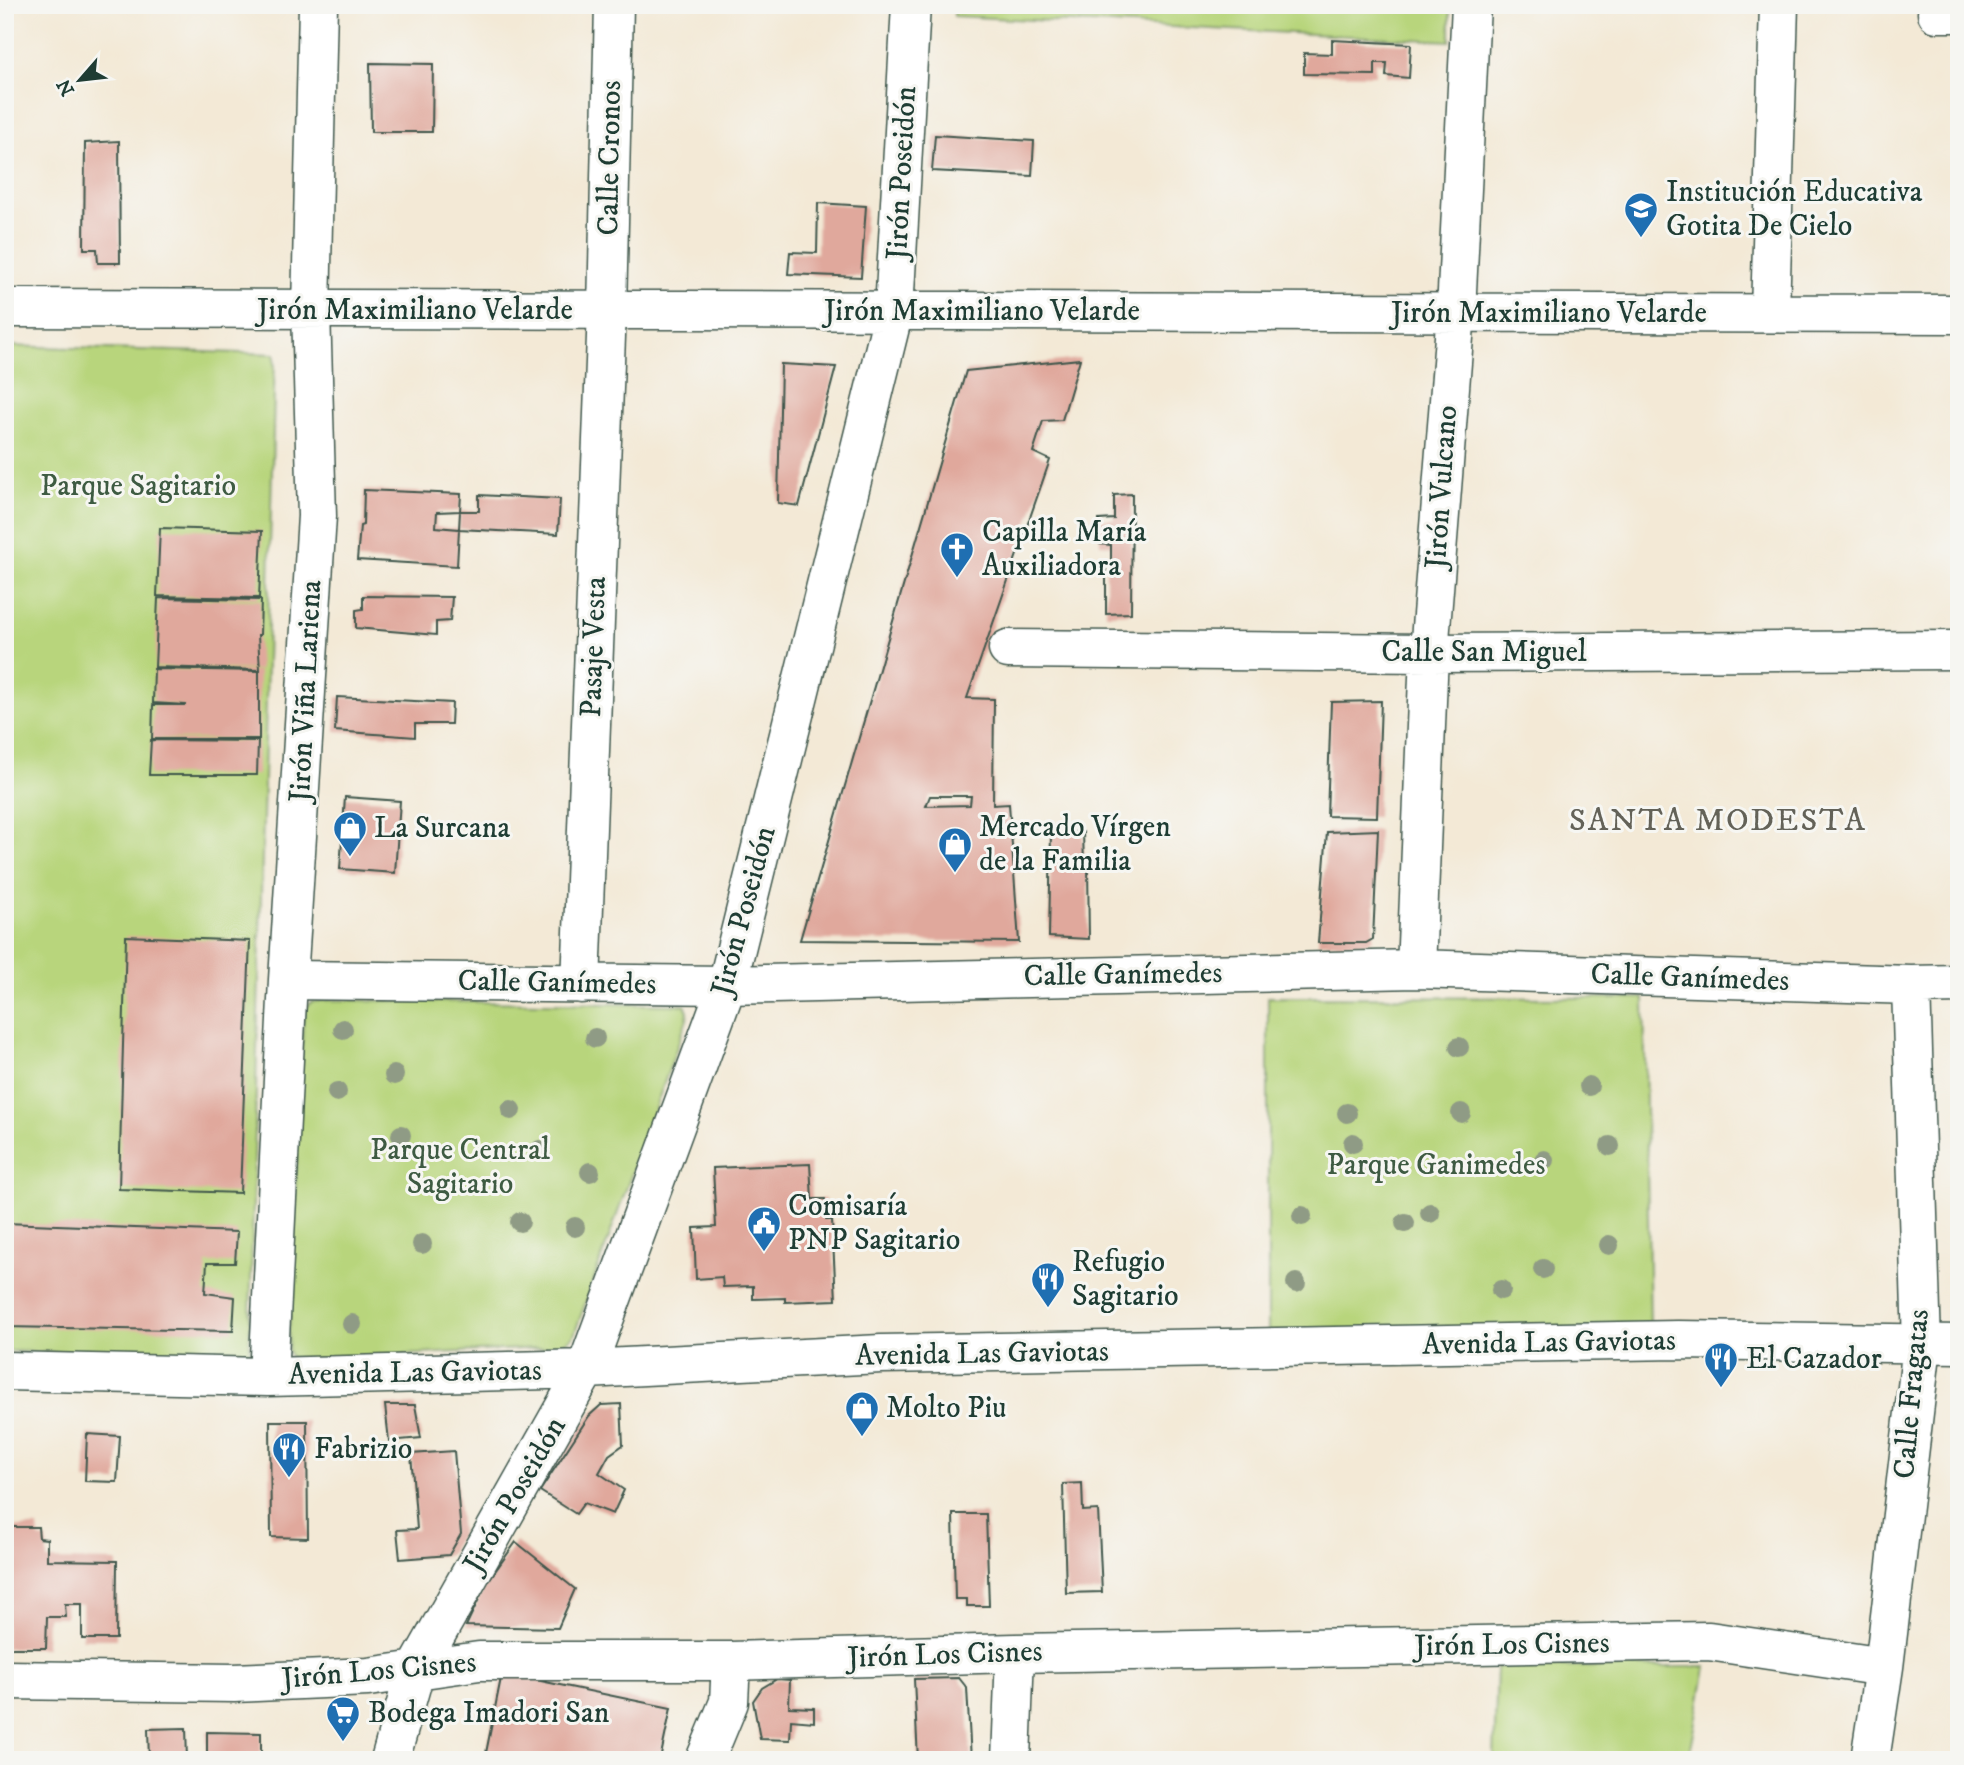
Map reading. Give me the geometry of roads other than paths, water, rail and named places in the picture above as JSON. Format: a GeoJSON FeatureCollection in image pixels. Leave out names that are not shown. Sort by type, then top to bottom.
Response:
{"type":"FeatureCollection","features":[{"type":"Feature","properties":{"kind":"street","name":"Jirón Viña Lariena"},"geometry":{"type":"LineString","coordinates":[[268,1377],[288,980],[317,516],[311,310],[318,5]]}},
{"type":"Feature","properties":{"kind":"street","name":"Calle Cronos"},"geometry":{"type":"LineString","coordinates":[[607,310],[614,5]]}},
{"type":"Feature","properties":{"kind":"street","name":"Jirón Poseidón"},"geometry":{"type":"LineString","coordinates":[[390,1760],[415,1672],[586,1369],[727,985],[894,311],[911,5]]}},
{"type":"Feature","properties":{"kind":"street","name":"Jirón Vulcano"},"geometry":{"type":"LineString","coordinates":[[1416,970],[1429,653],[1456,313],[1471,5]]}},
{"type":"Feature","properties":{"kind":"street"},"geometry":{"type":"LineString","coordinates":[[1770,313],[1779,5]]}},
{"type":"Feature","properties":{"kind":"street","name":"Jirón Maximiliano Velarde"},"geometry":{"type":"LineString","coordinates":[[5,308],[1959,314]]}},
{"type":"Feature","properties":{"kind":"street","name":"Pasaje Vesta"},"geometry":{"type":"LineString","coordinates":[[581,984],[607,310]]}},
{"type":"Feature","properties":{"kind":"street","name":"Calle San Miguel"},"geometry":{"type":"LineString","coordinates":[[1008,649],[1429,653],[1959,650]]}},
{"type":"Feature","properties":{"kind":"street","name":"Calle Ganímedes"},"geometry":{"type":"LineString","coordinates":[[288,980],[727,985],[1416,970],[1910,985],[1959,984]]}},
{"type":"Feature","properties":{"kind":"street","name":"Calle Fragatas"},"geometry":{"type":"LineString","coordinates":[[1870,1760],[1884,1667],[1922,1345],[1910,985]]}},
{"type":"Feature","properties":{"kind":"street","name":"Avenida Las Gaviotas"},"geometry":{"type":"LineString","coordinates":[[5,1371],[268,1377],[586,1369],[881,1354],[1678,1340],[1959,1344]]}},
{"type":"Feature","properties":{"kind":"street","name":"Jirón Los Cisnes"},"geometry":{"type":"LineString","coordinates":[[5,1680],[234,1683],[368,1677],[479,1661],[731,1661],[1015,1653],[1709,1641],[1884,1667]]}},
{"type":"Feature","properties":{"kind":"street"},"geometry":{"type":"LineString","coordinates":[[1011,1760],[1015,1653]]}},
{"type":"Feature","properties":{"kind":"street"},"geometry":{"type":"LineString","coordinates":[[705,1760],[729,1702],[731,1661]]}},
{"type":"Feature","properties":{"kind":"place","name":"Institución Educativa Gotita De Cielo"},"geometry":{"type":"Point","coordinates":[1641,239]}},
{"type":"Feature","properties":{"kind":"place","name":"Capilla María Auxiliadora"},"geometry":{"type":"Point","coordinates":[957,579]}},
{"type":"Feature","properties":{"kind":"place","name":"La Surcana"},"geometry":{"type":"Point","coordinates":[350,858]}},
{"type":"Feature","properties":{"kind":"place","name":"Mercado Vírgen de la Familia"},"geometry":{"type":"Point","coordinates":[955,874]}},
{"type":"Feature","properties":{"kind":"place","name":"Comisaría PNP Sagitario"},"geometry":{"type":"Point","coordinates":[764,1253]}},
{"type":"Feature","properties":{"kind":"place","name":"Refugio Sagitario"},"geometry":{"type":"Point","coordinates":[1048,1309]}},
{"type":"Feature","properties":{"kind":"place","name":"El Cazador"},"geometry":{"type":"Point","coordinates":[1721,1389]}},
{"type":"Feature","properties":{"kind":"place","name":"Molto Piu"},"geometry":{"type":"Point","coordinates":[862,1438]}},
{"type":"Feature","properties":{"kind":"place","name":"Fabrizio"},"geometry":{"type":"Point","coordinates":[289,1479]}},
{"type":"Feature","properties":{"kind":"place","name":"Bodega Imadori San"},"geometry":{"type":"Point","coordinates":[343,1743]}},
{"type":"Feature","properties":{"kind":"district","name":"SANTA MODESTA"},"geometry":{"type":"Point","coordinates":[1718,821]}},
{"type":"Feature","properties":{"kind":"park label","name":"Parque Sagitario"},"geometry":{"type":"Point","coordinates":[138,486]}},
{"type":"Feature","properties":{"kind":"park label","name":"Parque Ganimedes"},"geometry":{"type":"Point","coordinates":[1436,1165]}},
{"type":"Feature","properties":{"kind":"park label","name":"Parque Central Sagitario"},"geometry":{"type":"Point","coordinates":[460,1167]}}]}
